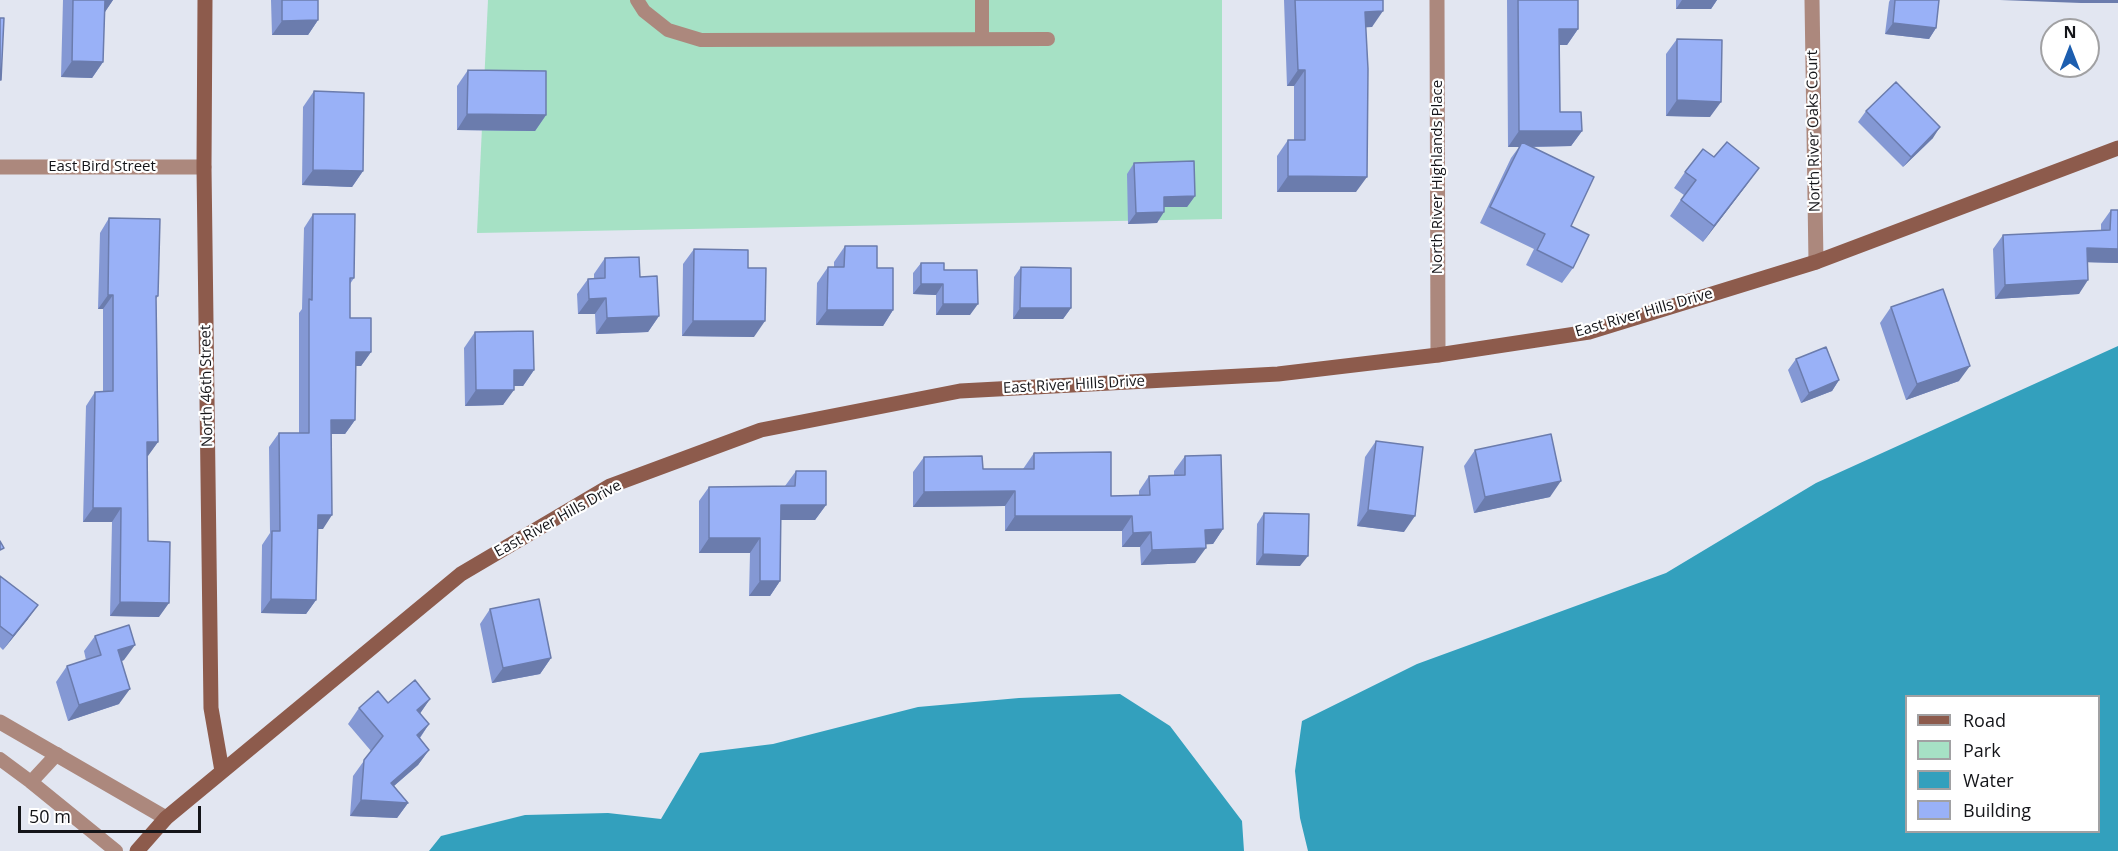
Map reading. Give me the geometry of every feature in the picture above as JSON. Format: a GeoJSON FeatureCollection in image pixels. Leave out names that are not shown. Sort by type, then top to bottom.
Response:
{"type":"FeatureCollection","features":[{"type":"Feature","properties":{"kind":"street","name":"North 46th Street"},"geometry":{"type":"LineString","coordinates":[[205,0],[204,167],[211,708],[222,771]]}},
{"type":"Feature","properties":{"kind":"street","name":"North River Highlands Place"},"geometry":{"type":"LineString","coordinates":[[1437,0],[1438,355]]}},
{"type":"Feature","properties":{"kind":"street","name":"North River Oaks Court"},"geometry":{"type":"LineString","coordinates":[[1812,0],[1816,262]]}},
{"type":"Feature","properties":{"kind":"street","name":"East River Hills Drive"},"geometry":{"type":"LineString","coordinates":[[137,851],[166,818],[461,574],[610,486],[761,430],[960,391],[1278,374],[1438,355],[1589,332],[1816,262],[2118,148]]}},
{"type":"Feature","properties":{"kind":"street","name":"East Bird Street"},"geometry":{"type":"LineString","coordinates":[[0,167],[204,167]]}},
{"type":"Feature","properties":{"kind":"street"},"geometry":{"type":"LineString","coordinates":[[0,722],[166,818]]}},
{"type":"Feature","properties":{"kind":"lane"},"geometry":{"type":"LineString","coordinates":[[637,0],[644,11],[668,30],[701,40],[1048,39]]}},
{"type":"Feature","properties":{"kind":"lane"},"geometry":{"type":"LineString","coordinates":[[982,0],[982,39]]}},
{"type":"Feature","properties":{"kind":"lane"},"geometry":{"type":"LineString","coordinates":[[31,782],[57,754]]}},
{"type":"Feature","properties":{"kind":"lane"},"geometry":{"type":"LineString","coordinates":[[0,759],[116,851]]}},
{"type":"Feature","properties":{"kind":"green space"},"geometry":{"type":"Polygon","coordinates":[[[488,0],[1222,0],[1222,219],[477,233],[488,0]]]}},
{"type":"Feature","properties":{"kind":"water"},"geometry":{"type":"Polygon","coordinates":[[[2118,346],[2118,851],[1308,851],[1300,818],[1295,771],[1302,721],[1417,664],[1666,573],[1816,483],[2118,346]]]}},
{"type":"Feature","properties":{"kind":"water"},"geometry":{"type":"Polygon","coordinates":[[[1120,694],[1170,726],[1242,821],[1244,851],[429,851],[441,836],[525,815],[608,813],[661,819],[700,753],[773,744],[918,707],[1019,698],[1120,694]]]}},
{"type":"Feature","properties":{"kind":"building"},"geometry":{"type":"Polygon","coordinates":[[[73,0],[105,0],[103,62],[72,61],[73,0]]]}},
{"type":"Feature","properties":{"kind":"building"},"geometry":{"type":"Polygon","coordinates":[[[282,0],[318,0],[318,20],[282,21],[282,0]]]}},
{"type":"Feature","properties":{"kind":"building"},"geometry":{"type":"Polygon","coordinates":[[[1295,0],[1383,0],[1383,11],[1365,12],[1368,69],[1367,177],[1288,176],[1288,140],[1305,140],[1305,70],[1298,70],[1295,0]]]}},
{"type":"Feature","properties":{"kind":"building"},"geometry":{"type":"Polygon","coordinates":[[[1518,0],[1578,0],[1578,29],[1559,29],[1560,112],[1581,112],[1582,131],[1519,131],[1518,0]]]}},
{"type":"Feature","properties":{"kind":"building"},"geometry":{"type":"Polygon","coordinates":[[[1895,0],[1939,0],[1936,28],[1893,23],[1895,0]]]}},
{"type":"Feature","properties":{"kind":"building"},"geometry":{"type":"Polygon","coordinates":[[[0,18],[4,18],[1,80],[0,80],[0,18]]]}},
{"type":"Feature","properties":{"kind":"building"},"geometry":{"type":"Polygon","coordinates":[[[1677,39],[1722,40],[1721,102],[1677,100],[1677,39]]]}},
{"type":"Feature","properties":{"kind":"building"},"geometry":{"type":"Polygon","coordinates":[[[468,70],[546,71],[546,115],[467,114],[468,70]]]}},
{"type":"Feature","properties":{"kind":"building"},"geometry":{"type":"Polygon","coordinates":[[[1896,82],[1940,127],[1911,157],[1866,111],[1896,82]]]}},
{"type":"Feature","properties":{"kind":"building"},"geometry":{"type":"Polygon","coordinates":[[[314,91],[364,93],[363,171],[313,170],[314,91]]]}},
{"type":"Feature","properties":{"kind":"building"},"geometry":{"type":"Polygon","coordinates":[[[1522,142],[1594,177],[1571,226],[1589,235],[1573,268],[1537,250],[1545,234],[1490,207],[1522,142]]]}},
{"type":"Feature","properties":{"kind":"building"},"geometry":{"type":"Polygon","coordinates":[[[1727,142],[1759,168],[1714,226],[1681,200],[1696,180],[1685,172],[1703,149],[1714,157],[1727,142]]]}},
{"type":"Feature","properties":{"kind":"building"},"geometry":{"type":"Polygon","coordinates":[[[1194,161],[1195,196],[1164,197],[1164,212],[1136,213],[1134,163],[1194,161]]]}},
{"type":"Feature","properties":{"kind":"building"},"geometry":{"type":"Polygon","coordinates":[[[2111,210],[2118,210],[2118,249],[2087,248],[2088,280],[2005,285],[2003,235],[2110,230],[2111,210]]]}},
{"type":"Feature","properties":{"kind":"building"},"geometry":{"type":"Polygon","coordinates":[[[313,214],[355,214],[354,278],[350,278],[350,318],[371,318],[371,352],[356,352],[355,420],[331,420],[332,515],[318,515],[316,600],[271,599],[272,531],[280,531],[279,433],[309,433],[309,299],[312,300],[313,214]]]}},
{"type":"Feature","properties":{"kind":"building"},"geometry":{"type":"Polygon","coordinates":[[[109,218],[160,219],[158,296],[156,296],[158,442],[147,442],[148,541],[170,542],[169,603],[120,602],[121,508],[93,508],[95,392],[113,391],[113,295],[108,295],[109,218]]]}},
{"type":"Feature","properties":{"kind":"building"},"geometry":{"type":"Polygon","coordinates":[[[845,246],[877,246],[877,268],[893,268],[893,310],[827,310],[828,267],[844,267],[845,246]]]}},
{"type":"Feature","properties":{"kind":"building"},"geometry":{"type":"Polygon","coordinates":[[[694,249],[748,250],[748,268],[766,268],[765,321],[693,321],[694,249]]]}},
{"type":"Feature","properties":{"kind":"building"},"geometry":{"type":"Polygon","coordinates":[[[639,257],[640,277],[657,276],[659,316],[607,318],[606,298],[589,299],[588,279],[605,278],[605,258],[639,257]]]}},
{"type":"Feature","properties":{"kind":"building"},"geometry":{"type":"Polygon","coordinates":[[[921,263],[944,263],[944,270],[977,270],[978,304],[943,304],[943,284],[921,284],[921,263]]]}},
{"type":"Feature","properties":{"kind":"building"},"geometry":{"type":"Polygon","coordinates":[[[1021,267],[1071,268],[1071,308],[1020,308],[1021,267]]]}},
{"type":"Feature","properties":{"kind":"building"},"geometry":{"type":"Polygon","coordinates":[[[1943,289],[1970,366],[1917,384],[1891,307],[1943,289]]]}},
{"type":"Feature","properties":{"kind":"building"},"geometry":{"type":"Polygon","coordinates":[[[533,331],[534,370],[514,370],[514,390],[476,390],[475,332],[533,331]]]}},
{"type":"Feature","properties":{"kind":"building"},"geometry":{"type":"Polygon","coordinates":[[[1826,347],[1839,380],[1809,393],[1796,359],[1826,347]]]}},
{"type":"Feature","properties":{"kind":"building"},"geometry":{"type":"Polygon","coordinates":[[[1551,434],[1561,481],[1485,497],[1475,450],[1551,434]]]}},
{"type":"Feature","properties":{"kind":"building"},"geometry":{"type":"Polygon","coordinates":[[[1376,441],[1423,447],[1415,516],[1368,510],[1376,441]]]}},
{"type":"Feature","properties":{"kind":"building"},"geometry":{"type":"Polygon","coordinates":[[[1111,452],[1111,496],[1150,495],[1149,476],[1185,475],[1185,456],[1221,455],[1223,529],[1205,530],[1206,548],[1152,550],[1151,532],[1133,533],[1132,516],[1015,516],[1015,491],[924,492],[924,457],[982,456],[983,469],[1034,469],[1034,453],[1111,452]]]}},
{"type":"Feature","properties":{"kind":"building"},"geometry":{"type":"Polygon","coordinates":[[[796,471],[826,471],[826,505],[781,505],[780,581],[760,581],[760,538],[709,538],[709,487],[795,486],[796,471]]]}},
{"type":"Feature","properties":{"kind":"building"},"geometry":{"type":"Polygon","coordinates":[[[1264,513],[1309,514],[1308,556],[1263,554],[1264,513]]]}},
{"type":"Feature","properties":{"kind":"building"},"geometry":{"type":"Polygon","coordinates":[[[0,576],[38,605],[13,636],[0,626],[0,576]]]}},
{"type":"Feature","properties":{"kind":"building"},"geometry":{"type":"Polygon","coordinates":[[[539,599],[551,658],[503,668],[490,609],[539,599]]]}},
{"type":"Feature","properties":{"kind":"building"},"geometry":{"type":"Polygon","coordinates":[[[129,625],[135,645],[118,650],[130,689],[79,705],[67,666],[101,655],[95,636],[129,625]]]}},
{"type":"Feature","properties":{"kind":"building"},"geometry":{"type":"Polygon","coordinates":[[[415,680],[430,699],[417,710],[429,724],[417,735],[429,750],[391,783],[408,803],[361,800],[364,760],[383,736],[359,708],[378,691],[388,703],[415,680]]]}}]}
